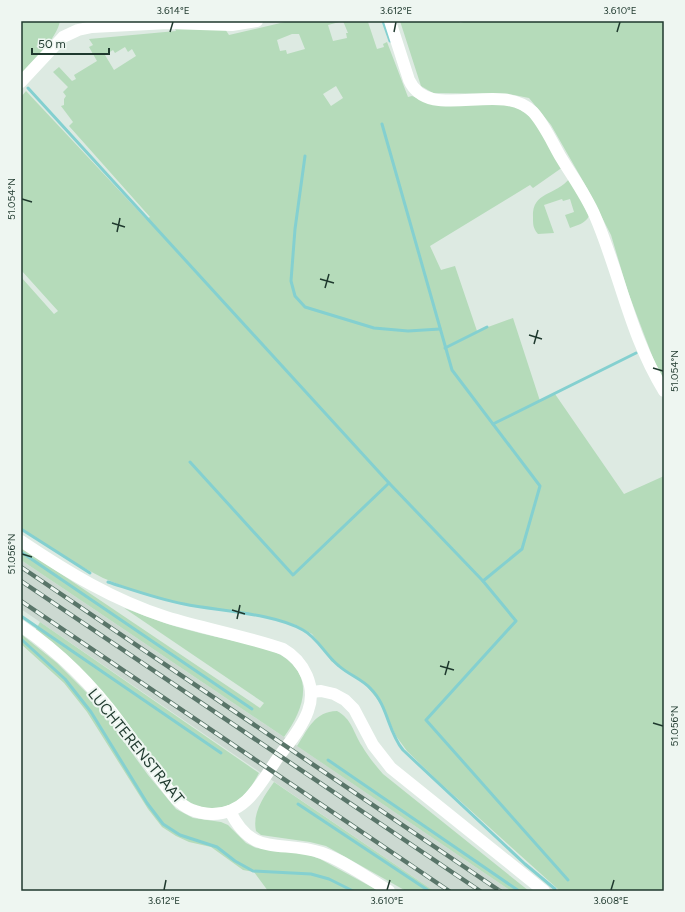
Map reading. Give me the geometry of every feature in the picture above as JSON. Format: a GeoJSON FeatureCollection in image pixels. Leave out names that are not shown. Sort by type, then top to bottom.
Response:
{"type":"FeatureCollection","features":[{"type":"Feature","properties":{"kind":"street"},"geometry":{"type":"LineString","coordinates":[[21,82],[63,37],[78,30],[92,27],[168,23],[232,24],[257,21]]}},
{"type":"Feature","properties":{"kind":"street"},"geometry":{"type":"LineString","coordinates":[[390,21],[409,80],[413,88],[419,94],[427,98],[445,100],[499,98],[516,102],[534,113],[595,215],[637,338],[654,375],[664,390]]}},
{"type":"Feature","properties":{"kind":"street"},"geometry":{"type":"LineString","coordinates":[[21,540],[82,580],[128,603],[166,617],[283,649],[292,654],[304,668],[311,692],[309,709],[252,796],[230,811],[238,826],[255,841],[268,845],[293,847],[322,853],[337,860],[389,891]]}},
{"type":"Feature","properties":{"kind":"street","name":"LUCHTERENSTRAAT"},"geometry":{"type":"LineString","coordinates":[[21,626],[69,666],[100,699],[180,803],[197,812],[217,814],[230,811]]}},
{"type":"Feature","properties":{"kind":"street"},"geometry":{"type":"LineString","coordinates":[[311,692],[328,693],[345,700],[358,715],[373,746],[392,768],[544,891]]}},
{"type":"Feature","properties":{"kind":"shaded area"},"geometry":{"type":"Polygon","coordinates":[[[21,560],[511,891],[434,891],[21,609],[21,560]]]}},
{"type":"Feature","properties":{"kind":"green space"},"geometry":{"type":"Polygon","coordinates":[[[21,21],[60,21],[58,28],[50,42],[21,75],[21,21]]]}},
{"type":"Feature","properties":{"kind":"green space"},"geometry":{"type":"Polygon","coordinates":[[[289,21],[343,21],[370,21],[368,22],[377,49],[384,47],[383,44],[387,42],[408,97],[412,96],[430,103],[513,105],[532,118],[563,167],[533,188],[530,185],[430,246],[441,270],[455,266],[477,331],[513,318],[540,401],[555,394],[624,494],[664,476],[664,891],[560,891],[439,782],[407,751],[396,736],[383,707],[374,695],[363,682],[331,661],[312,634],[296,625],[269,618],[180,604],[140,593],[103,578],[71,561],[21,528],[21,277],[54,314],[58,311],[21,270],[21,97],[26,91],[146,219],[150,217],[69,126],[73,122],[61,106],[64,105],[64,99],[66,96],[63,92],[68,87],[53,72],[59,67],[72,81],[76,79],[74,75],[97,61],[89,47],[93,45],[89,39],[176,31],[174,27],[225,29],[229,35],[289,21]],[[343,21],[328,25],[333,41],[347,38],[346,33],[348,33],[343,21]],[[292,34],[277,40],[280,51],[286,50],[287,54],[305,49],[299,34],[292,34]],[[125,47],[115,53],[113,50],[105,55],[114,70],[136,56],[132,49],[128,52],[125,47]],[[336,86],[323,94],[331,106],[343,98],[336,86]]]}},
{"type":"Feature","properties":{"kind":"green space"},"geometry":{"type":"Polygon","coordinates":[[[400,21],[459,21],[460,23],[467,21],[664,21],[664,381],[653,358],[628,292],[611,235],[587,188],[551,125],[529,98],[509,94],[433,93],[421,86],[400,21]]]}},
{"type":"Feature","properties":{"kind":"green space"},"geometry":{"type":"Polygon","coordinates":[[[570,178],[589,216],[583,223],[570,228],[565,215],[574,212],[570,199],[563,201],[562,199],[544,205],[554,233],[538,234],[534,228],[533,222],[536,202],[546,194],[564,184],[570,178]]]}},
{"type":"Feature","properties":{"kind":"green space"},"geometry":{"type":"Polygon","coordinates":[[[21,547],[260,708],[264,703],[124,608],[178,627],[267,649],[284,657],[294,666],[300,675],[303,685],[303,696],[296,717],[284,737],[21,560],[21,547]]]}},
{"type":"Feature","properties":{"kind":"green space"},"geometry":{"type":"Polygon","coordinates":[[[40,622],[259,773],[253,784],[239,799],[222,807],[201,807],[189,804],[35,631],[40,622]]]}},
{"type":"Feature","properties":{"kind":"green space"},"geometry":{"type":"Polygon","coordinates":[[[21,634],[57,663],[92,698],[148,775],[176,809],[193,818],[221,822],[228,825],[246,843],[256,848],[306,854],[320,859],[379,891],[268,891],[254,872],[243,870],[211,847],[189,842],[162,827],[148,809],[87,712],[64,683],[21,644],[21,634]]]}},
{"type":"Feature","properties":{"kind":"green space"},"geometry":{"type":"Polygon","coordinates":[[[337,711],[346,718],[352,726],[364,750],[383,774],[529,891],[511,891],[297,746],[309,727],[317,718],[323,714],[337,711]]]}},
{"type":"Feature","properties":{"kind":"green space"},"geometry":{"type":"Polygon","coordinates":[[[274,782],[434,891],[406,891],[326,846],[310,842],[261,835],[256,831],[255,824],[257,811],[274,782]]]}},
{"type":"Feature","properties":{"kind":"waterway"},"geometry":{"type":"LineString","coordinates":[[383,21],[390,41]]}},
{"type":"Feature","properties":{"kind":"waterway"},"geometry":{"type":"LineString","coordinates":[[28,88],[389,483],[483,581]]}},
{"type":"Feature","properties":{"kind":"waterway"},"geometry":{"type":"LineString","coordinates":[[382,124],[452,370],[540,486],[522,549],[483,581],[516,621],[426,720],[568,880]]}},
{"type":"Feature","properties":{"kind":"waterway"},"geometry":{"type":"LineString","coordinates":[[305,156],[295,229],[291,281],[295,296],[305,307],[374,328],[408,331],[440,329]]}},
{"type":"Feature","properties":{"kind":"waterway"},"geometry":{"type":"LineString","coordinates":[[445,348],[487,327]]}},
{"type":"Feature","properties":{"kind":"waterway"},"geometry":{"type":"LineString","coordinates":[[493,424],[636,353]]}},
{"type":"Feature","properties":{"kind":"waterway"},"geometry":{"type":"LineString","coordinates":[[190,462],[293,575],[389,483]]}},
{"type":"Feature","properties":{"kind":"waterway"},"geometry":{"type":"LineString","coordinates":[[21,529],[90,573]]}},
{"type":"Feature","properties":{"kind":"waterway"},"geometry":{"type":"LineString","coordinates":[[21,552],[252,709]]}},
{"type":"Feature","properties":{"kind":"waterway"},"geometry":{"type":"LineString","coordinates":[[108,582],[174,602],[245,613],[277,620],[291,624],[308,633],[334,662],[360,680],[377,696],[385,711],[394,735],[403,750],[525,864],[555,889]]}},
{"type":"Feature","properties":{"kind":"waterway"},"geometry":{"type":"LineString","coordinates":[[21,616],[221,753]]}},
{"type":"Feature","properties":{"kind":"waterway"},"geometry":{"type":"LineString","coordinates":[[21,639],[65,679],[91,712],[147,803],[163,824],[180,835],[217,847],[235,861],[253,871],[311,874],[329,879],[353,891]]}},
{"type":"Feature","properties":{"kind":"waterway"},"geometry":{"type":"LineString","coordinates":[[328,760],[519,891]]}},
{"type":"Feature","properties":{"kind":"waterway"},"geometry":{"type":"LineString","coordinates":[[298,804],[429,891]]}},
{"type":"Feature","properties":{"kind":"railway"},"geometry":{"type":"LineString","coordinates":[[21,567],[500,891]]}},
{"type":"Feature","properties":{"kind":"railway"},"geometry":{"type":"LineString","coordinates":[[21,581],[480,891]]}},
{"type":"Feature","properties":{"kind":"railway"},"geometry":{"type":"LineString","coordinates":[[21,601],[449,891]]}}]}
